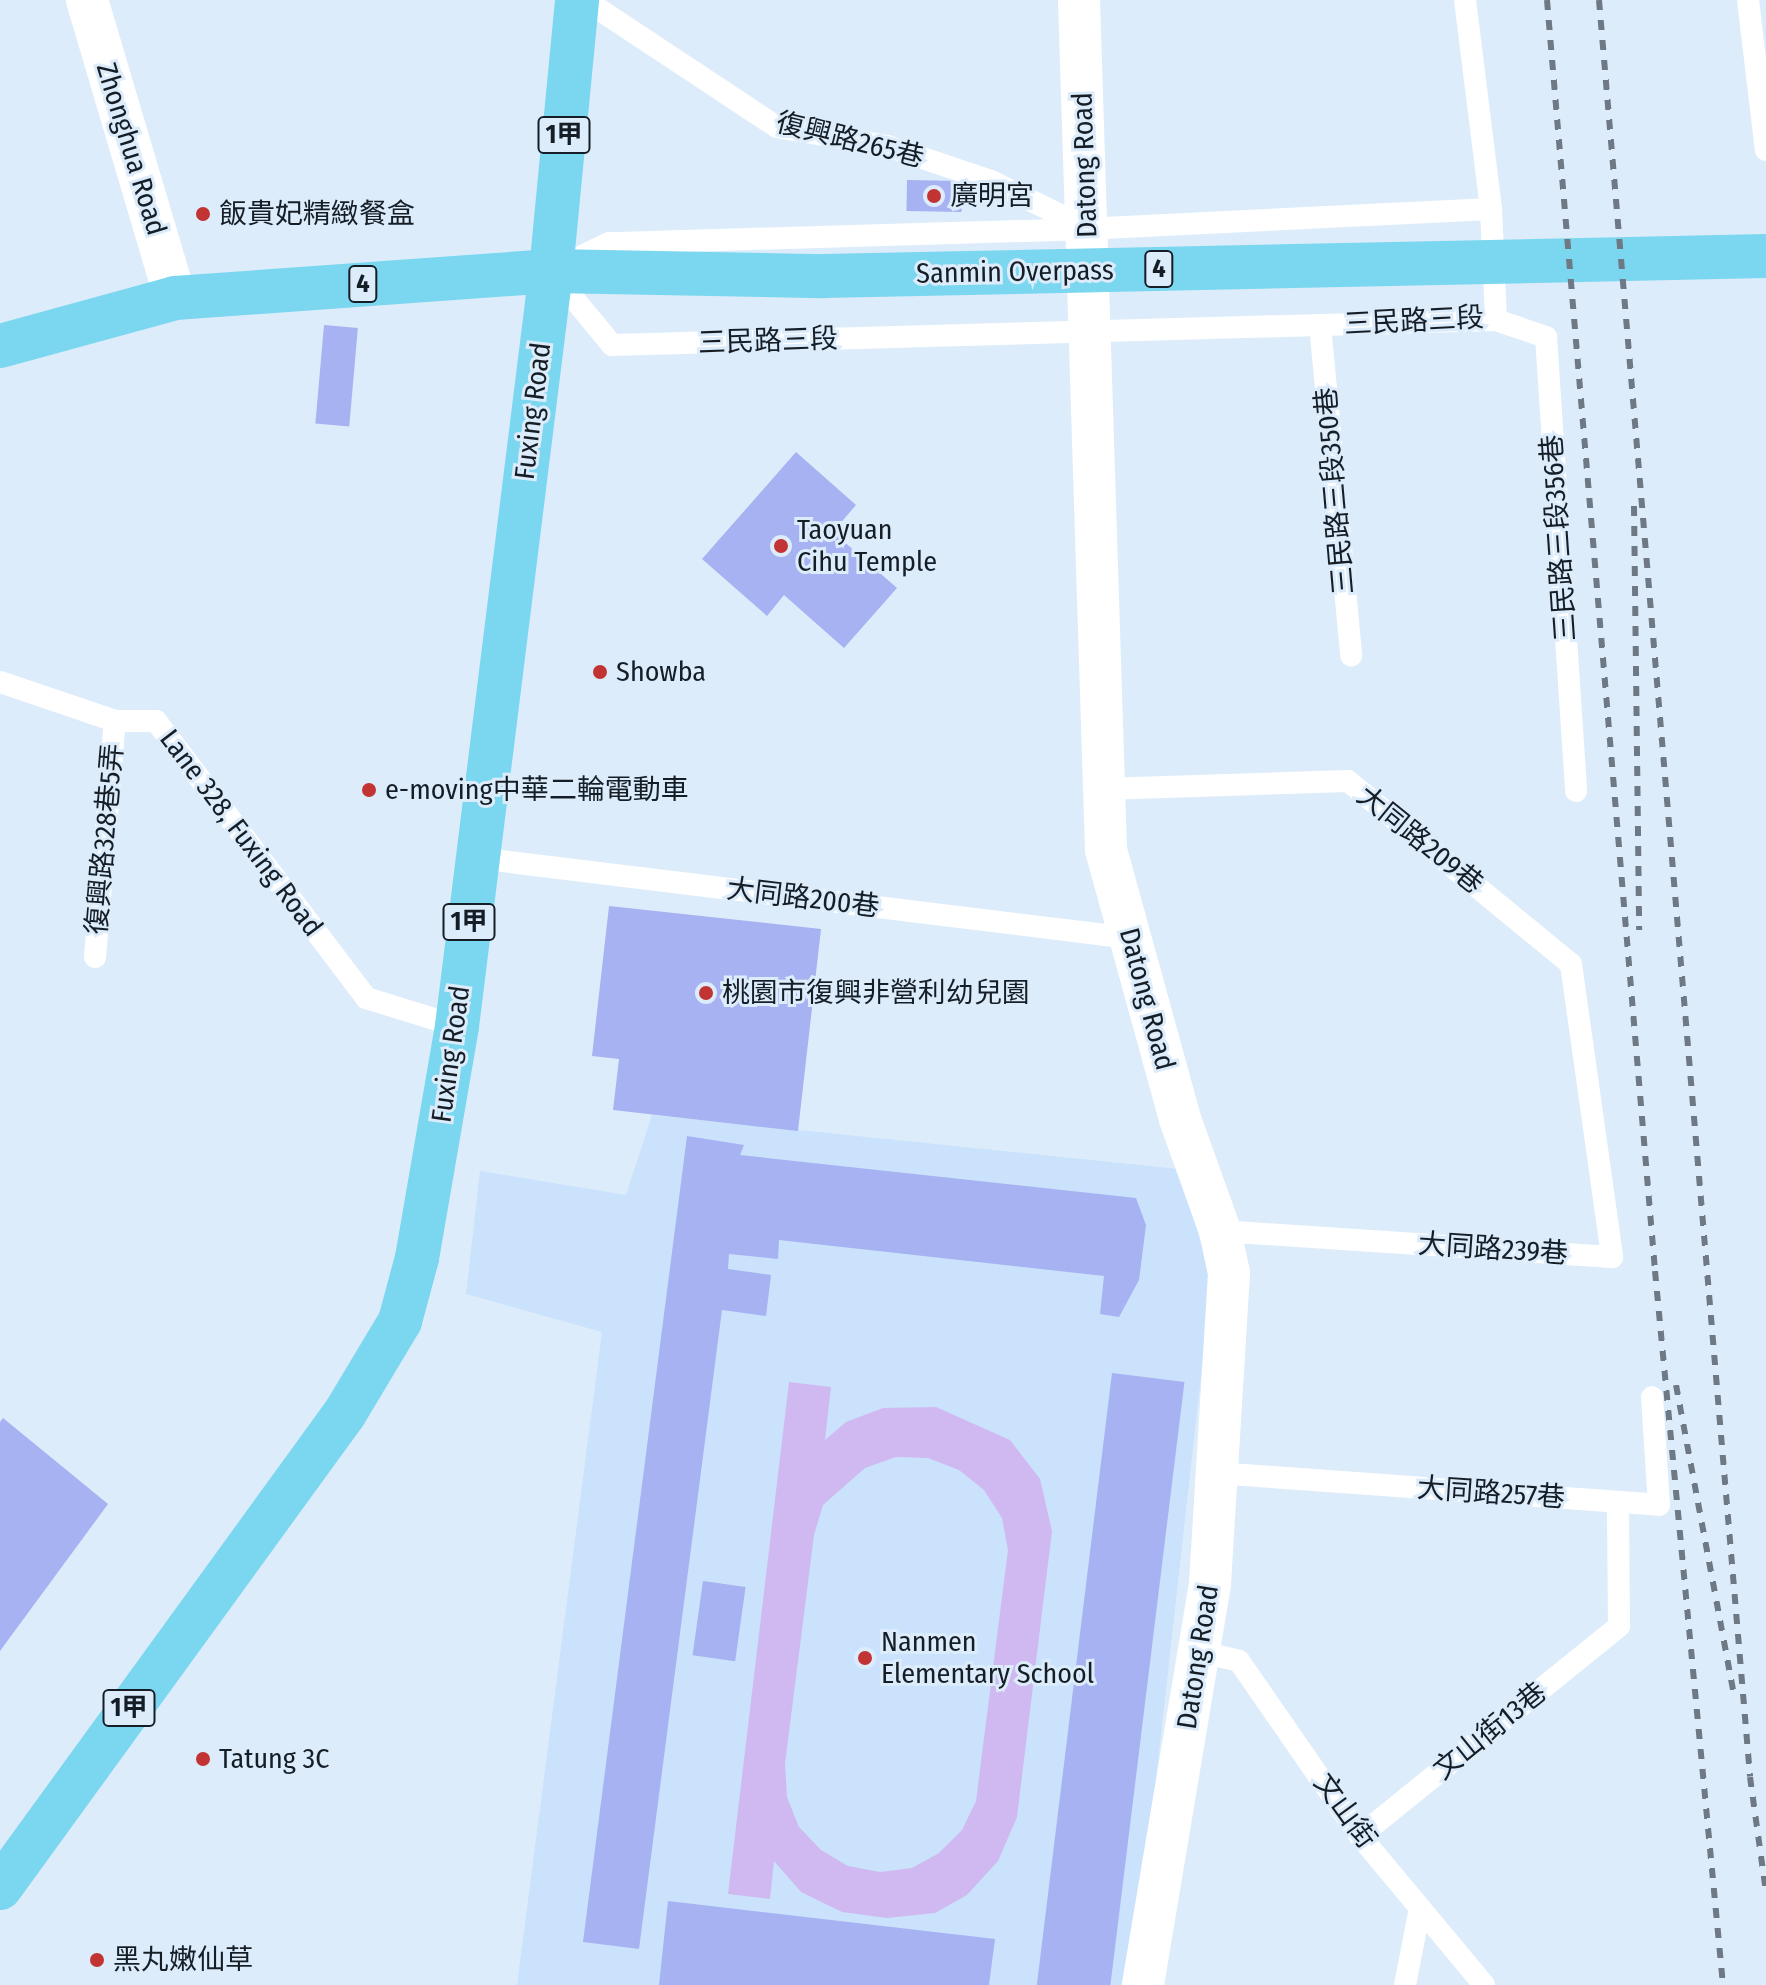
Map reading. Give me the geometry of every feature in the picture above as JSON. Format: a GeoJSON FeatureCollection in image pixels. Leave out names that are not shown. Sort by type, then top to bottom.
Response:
{"type":"FeatureCollection","features":[{"type":"Feature","properties":{"kind":"main road","name":"Fuxing Road"},"geometry":{"type":"LineString","coordinates":[[0,1888],[345,1413],[400,1321],[417,1258],[457,1026],[551,271],[577,0]]}},
{"type":"Feature","properties":{"kind":"main road","name":"Sanmin Overpass"},"geometry":{"type":"LineString","coordinates":[[551,271],[823,276],[1766,256]]}},
{"type":"Feature","properties":{"kind":"main road","name":"4"},"geometry":{"type":"LineString","coordinates":[[0,346],[175,298],[551,271]]}},
{"type":"Feature","properties":{"kind":"street","name":"Zhonghua Road"},"geometry":{"type":"LineString","coordinates":[[87,0],[175,298]]}},
{"type":"Feature","properties":{"kind":"street","name":"Datong Road"},"geometry":{"type":"LineString","coordinates":[[1079,0],[1092,332],[1106,850],[1180,1119],[1220,1231],[1229,1273],[1201,1652],[1143,1985]]}},
{"type":"Feature","properties":{"kind":"lane","name":"復興路265巷"},"geometry":{"type":"LineString","coordinates":[[585,0],[777,127],[887,146],[991,181],[1088,229]]}},
{"type":"Feature","properties":{"kind":"lane","name":"三民路三段"},"geometry":{"type":"LineString","coordinates":[[551,271],[612,345],[1496,320],[1491,209],[1465,0]]}},
{"type":"Feature","properties":{"kind":"lane"},"geometry":{"type":"LineString","coordinates":[[1748,0],[1766,150]]}},
{"type":"Feature","properties":{"kind":"lane"},"geometry":{"type":"LineString","coordinates":[[551,271],[609,243],[1088,229],[1491,209]]}},
{"type":"Feature","properties":{"kind":"lane","name":"三民路三段356巷"},"geometry":{"type":"LineString","coordinates":[[1496,320],[1546,337],[1576,791]]}},
{"type":"Feature","properties":{"kind":"lane","name":"三民路三段350巷"},"geometry":{"type":"LineString","coordinates":[[1320,325],[1351,656]]}},
{"type":"Feature","properties":{"kind":"lane","name":"Lane 328, Fuxing Road"},"geometry":{"type":"LineString","coordinates":[[0,682],[115,721],[156,721],[366,998],[457,1026]]}},
{"type":"Feature","properties":{"kind":"lane","name":"復興路328巷5弄"},"geometry":{"type":"LineString","coordinates":[[95,957],[115,721]]}},
{"type":"Feature","properties":{"kind":"lane","name":"大同路209巷"},"geometry":{"type":"LineString","coordinates":[[1105,789],[1348,781],[1571,964],[1593,1104]]}},
{"type":"Feature","properties":{"kind":"lane","name":"大同路200巷"},"geometry":{"type":"LineString","coordinates":[[477,858],[1130,938]]}},
{"type":"Feature","properties":{"kind":"lane","name":"大同路239巷"},"geometry":{"type":"LineString","coordinates":[[1220,1231],[1612,1257],[1593,1104]]}},
{"type":"Feature","properties":{"kind":"lane","name":"大同路257巷"},"geometry":{"type":"LineString","coordinates":[[1216,1473],[1659,1505],[1652,1397]]}},
{"type":"Feature","properties":{"kind":"lane","name":"文山街13巷"},"geometry":{"type":"LineString","coordinates":[[1360,1836],[1619,1626],[1618,1502]]}},
{"type":"Feature","properties":{"kind":"lane","name":"文山街"},"geometry":{"type":"LineString","coordinates":[[1201,1652],[1239,1661],[1360,1836],[1484,1985]]}},
{"type":"Feature","properties":{"kind":"lane"},"geometry":{"type":"LineString","coordinates":[[1405,1985],[1420,1908]]}},
{"type":"Feature","properties":{"kind":"shaded area","name":"Nanmen Elementary School"},"geometry":{"type":"Polygon","coordinates":[[[652,1115],[1178,1169],[1212,1278],[1133,1985],[517,1985],[602,1332],[466,1294],[480,1171],[626,1195],[652,1115]]]}},
{"type":"Feature","properties":{"kind":"shaded area"},"geometry":{"type":"Polygon","coordinates":[[[789,1382],[831,1387],[825,1440],[846,1422],[883,1408],[936,1407],[1010,1440],[1040,1479],[1052,1531],[1017,1817],[998,1861],[967,1895],[935,1913],[887,1918],[842,1912],[801,1892],[774,1861],[770,1899],[728,1894],[789,1382]],[[896,1457],[865,1468],[823,1505],[814,1535],[785,1764],[787,1797],[799,1827],[821,1850],[848,1866],[880,1872],[912,1868],[939,1853],[962,1830],[976,1801],[1008,1550],[1002,1518],[984,1490],[959,1470],[928,1458],[896,1457]]]}},
{"type":"Feature","properties":{"kind":"building","name":"廣明宮"},"geometry":{"type":"Polygon","coordinates":[[[907,180],[962,181],[961,212],[906,211],[907,180]]]}},
{"type":"Feature","properties":{"kind":"building"},"geometry":{"type":"Polygon","coordinates":[[[324,325],[358,328],[349,427],[315,424],[324,325]]]}},
{"type":"Feature","properties":{"kind":"building","name":"Taoyuan Cihu Temple"},"geometry":{"type":"Polygon","coordinates":[[[796,452],[856,505],[833,532],[897,588],[844,648],[784,595],[767,616],[702,559],[796,452]]]}},
{"type":"Feature","properties":{"kind":"building","name":"桃園市復興非營利幼兒園"},"geometry":{"type":"Polygon","coordinates":[[[609,906],[821,929],[798,1131],[613,1110],[619,1059],[592,1056],[609,906]]]}},
{"type":"Feature","properties":{"kind":"building"},"geometry":{"type":"Polygon","coordinates":[[[687,1136],[744,1145],[740,1155],[1136,1198],[1146,1225],[1139,1280],[1119,1317],[1100,1314],[1104,1276],[779,1240],[778,1259],[729,1254],[728,1269],[771,1275],[766,1316],[722,1310],[639,1949],[583,1942],[687,1136]]]}},
{"type":"Feature","properties":{"kind":"building"},"geometry":{"type":"Polygon","coordinates":[[[1112,1373],[1184,1382],[1110,1985],[1037,1985],[1112,1373]]]}},
{"type":"Feature","properties":{"kind":"building"},"geometry":{"type":"Polygon","coordinates":[[[3,1418],[108,1504],[0,1651],[0,1422],[3,1418]]]}},
{"type":"Feature","properties":{"kind":"building"},"geometry":{"type":"Polygon","coordinates":[[[703,1581],[746,1587],[735,1661],[693,1655],[703,1581]]]}},
{"type":"Feature","properties":{"kind":"building"},"geometry":{"type":"Polygon","coordinates":[[[668,1901],[995,1939],[989,1985],[659,1985],[668,1901]]]}},
{"type":"Feature","properties":{"kind":"railway"},"geometry":{"type":"LineString","coordinates":[[1547,0],[1655,1271],[1723,1985]]}},
{"type":"Feature","properties":{"kind":"railway"},"geometry":{"type":"LineString","coordinates":[[1599,0],[1750,1777],[1766,1893]]}},
{"type":"Feature","properties":{"kind":"railway"},"geometry":{"type":"LineString","coordinates":[[1634,506],[1639,930]]}},
{"type":"Feature","properties":{"kind":"railway"},"geometry":{"type":"LineString","coordinates":[[1676,1385],[1734,1696]]}},
{"type":"Feature","properties":{"kind":"place","name":"廣明宮"},"geometry":{"type":"Point","coordinates":[934,196]}},
{"type":"Feature","properties":{"kind":"place","name":"飯貴妃精緻餐盒"},"geometry":{"type":"Point","coordinates":[203,214]}},
{"type":"Feature","properties":{"kind":"place","name":"Taoyuan Cihu Temple"},"geometry":{"type":"Point","coordinates":[781,546]}},
{"type":"Feature","properties":{"kind":"place","name":"Showba"},"geometry":{"type":"Point","coordinates":[600,672]}},
{"type":"Feature","properties":{"kind":"place","name":"e-moving中華二輪電動車"},"geometry":{"type":"Point","coordinates":[369,790]}},
{"type":"Feature","properties":{"kind":"place","name":"桃園市復興非營利幼兒園"},"geometry":{"type":"Point","coordinates":[706,993]}},
{"type":"Feature","properties":{"kind":"place","name":"Nanmen Elementary School"},"geometry":{"type":"Point","coordinates":[865,1658]}},
{"type":"Feature","properties":{"kind":"place","name":"Tatung 3C"},"geometry":{"type":"Point","coordinates":[203,1759]}},
{"type":"Feature","properties":{"kind":"place","name":"黑丸嫩仙草"},"geometry":{"type":"Point","coordinates":[97,1960]}}]}
